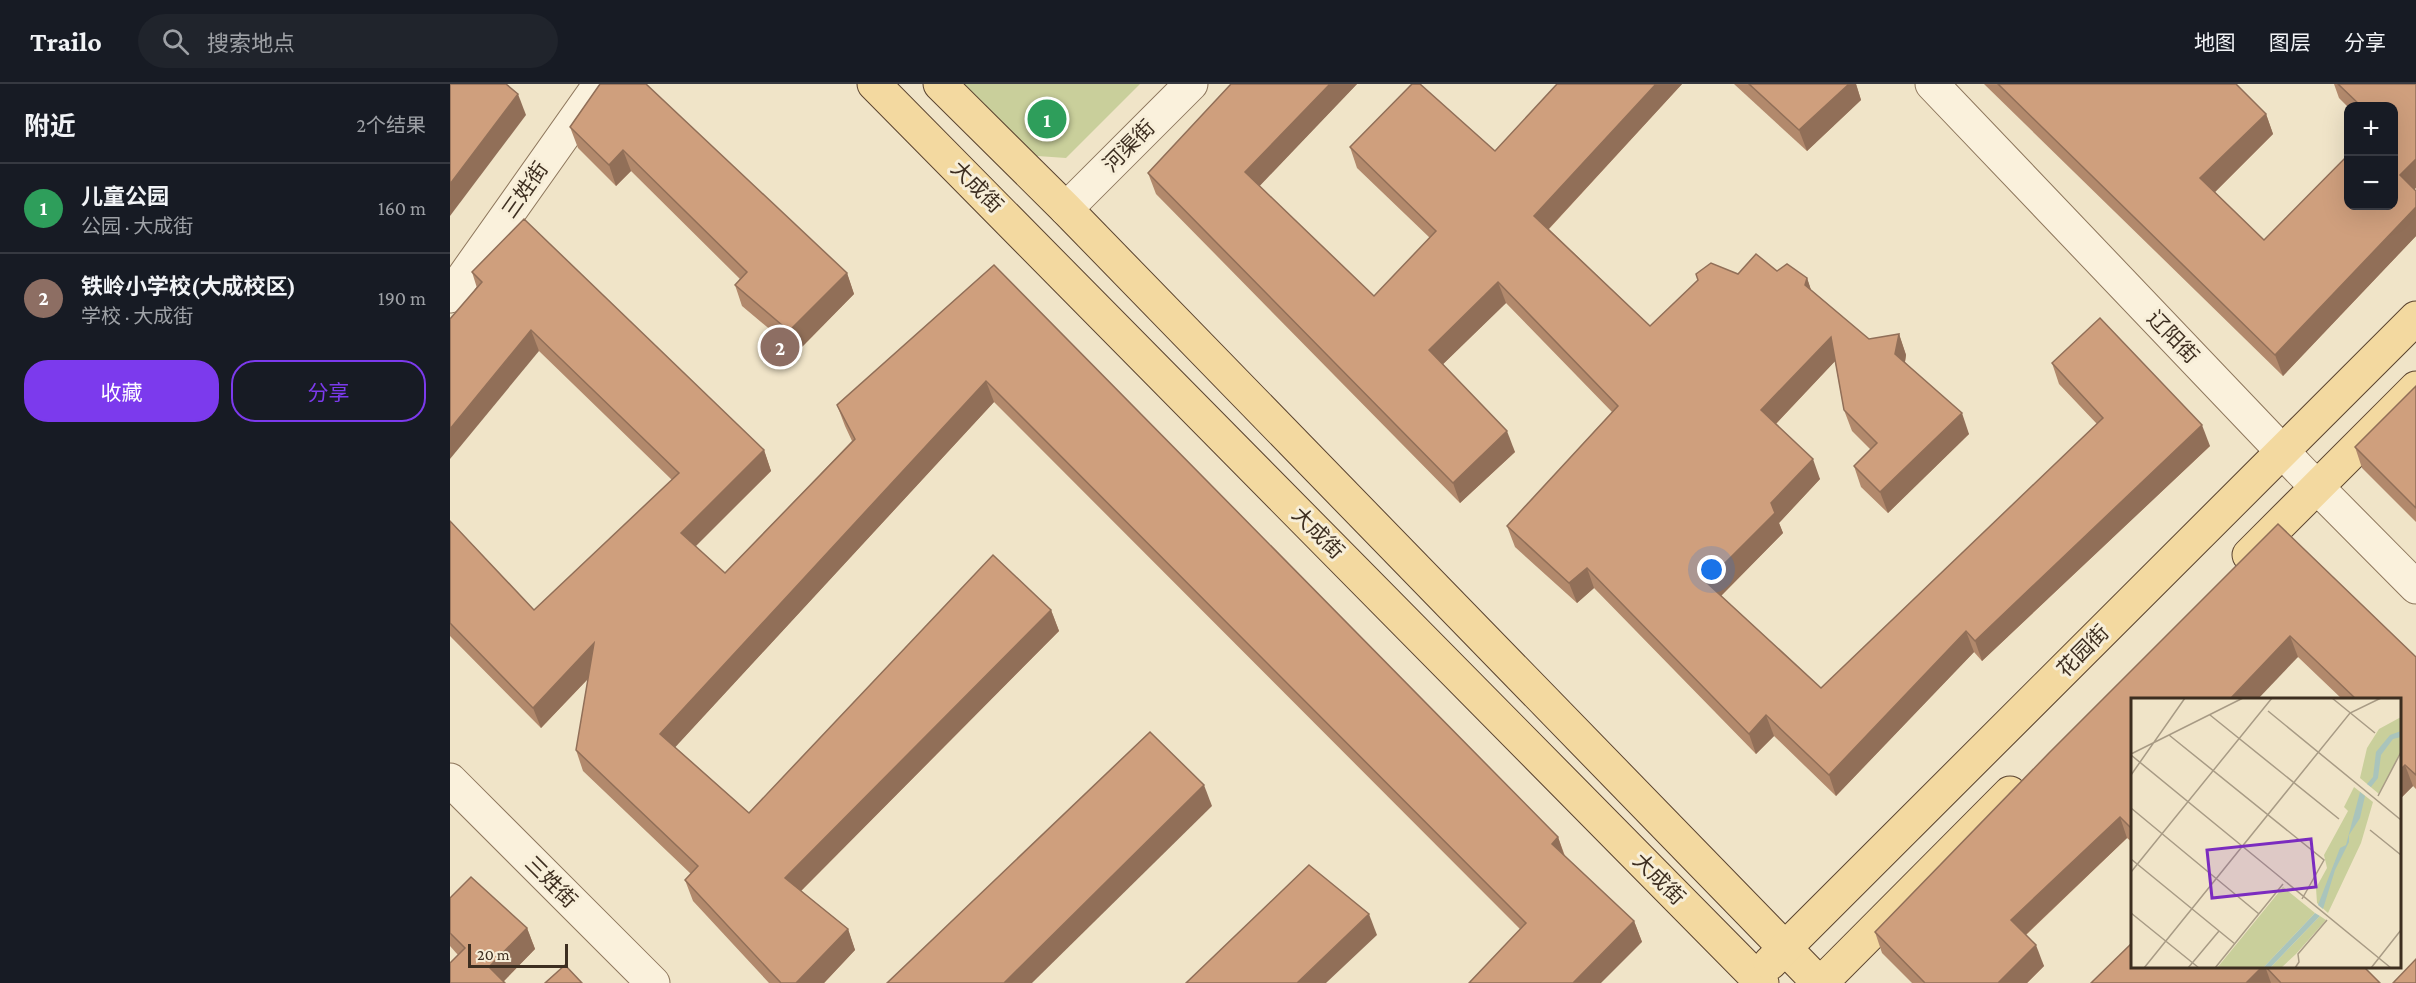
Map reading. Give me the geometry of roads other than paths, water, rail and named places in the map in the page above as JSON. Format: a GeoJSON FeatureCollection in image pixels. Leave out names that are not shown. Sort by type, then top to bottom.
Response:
{"type":"FeatureCollection","features":[{"type":"Feature","properties":{"kind":"main road","name":"大成街"},"geometry":{"type":"LineString","coordinates":[[874,84],[1756,981]]}},
{"type":"Feature","properties":{"kind":"main road","name":"大成街"},"geometry":{"type":"LineString","coordinates":[[940,84],[1066,209],[1820,983]]}},
{"type":"Feature","properties":{"kind":"main road","name":"花园街"},"geometry":{"type":"LineString","coordinates":[[1756,981],[1785,949],[2416,318]]}},
{"type":"Feature","properties":{"kind":"main road"},"geometry":{"type":"LineString","coordinates":[[2224,580],[2416,388]]}},
{"type":"Feature","properties":{"kind":"main road"},"geometry":{"type":"LineString","coordinates":[[1820,983],[2031,773]]}},
{"type":"Feature","properties":{"kind":"street","name":"三姓街"},"geometry":{"type":"LineString","coordinates":[[450,297],[600,84]]}},
{"type":"Feature","properties":{"kind":"street","name":"河渠街"},"geometry":{"type":"LineString","coordinates":[[1066,209],[1191,84]]}},
{"type":"Feature","properties":{"kind":"street","name":"辽阳街"},"geometry":{"type":"LineString","coordinates":[[1932,84],[2283,452],[2416,587]]}},
{"type":"Feature","properties":{"kind":"street","name":"三姓街"},"geometry":{"type":"LineString","coordinates":[[450,780],[653,983]]}},
{"type":"Feature","properties":{"kind":"place","name":"儿童公园"},"geometry":{"type":"Point","coordinates":[1047,119]}},
{"type":"Feature","properties":{"kind":"place","name":"铁岭小学校(大成校区)"},"geometry":{"type":"Point","coordinates":[780,347]}}]}
